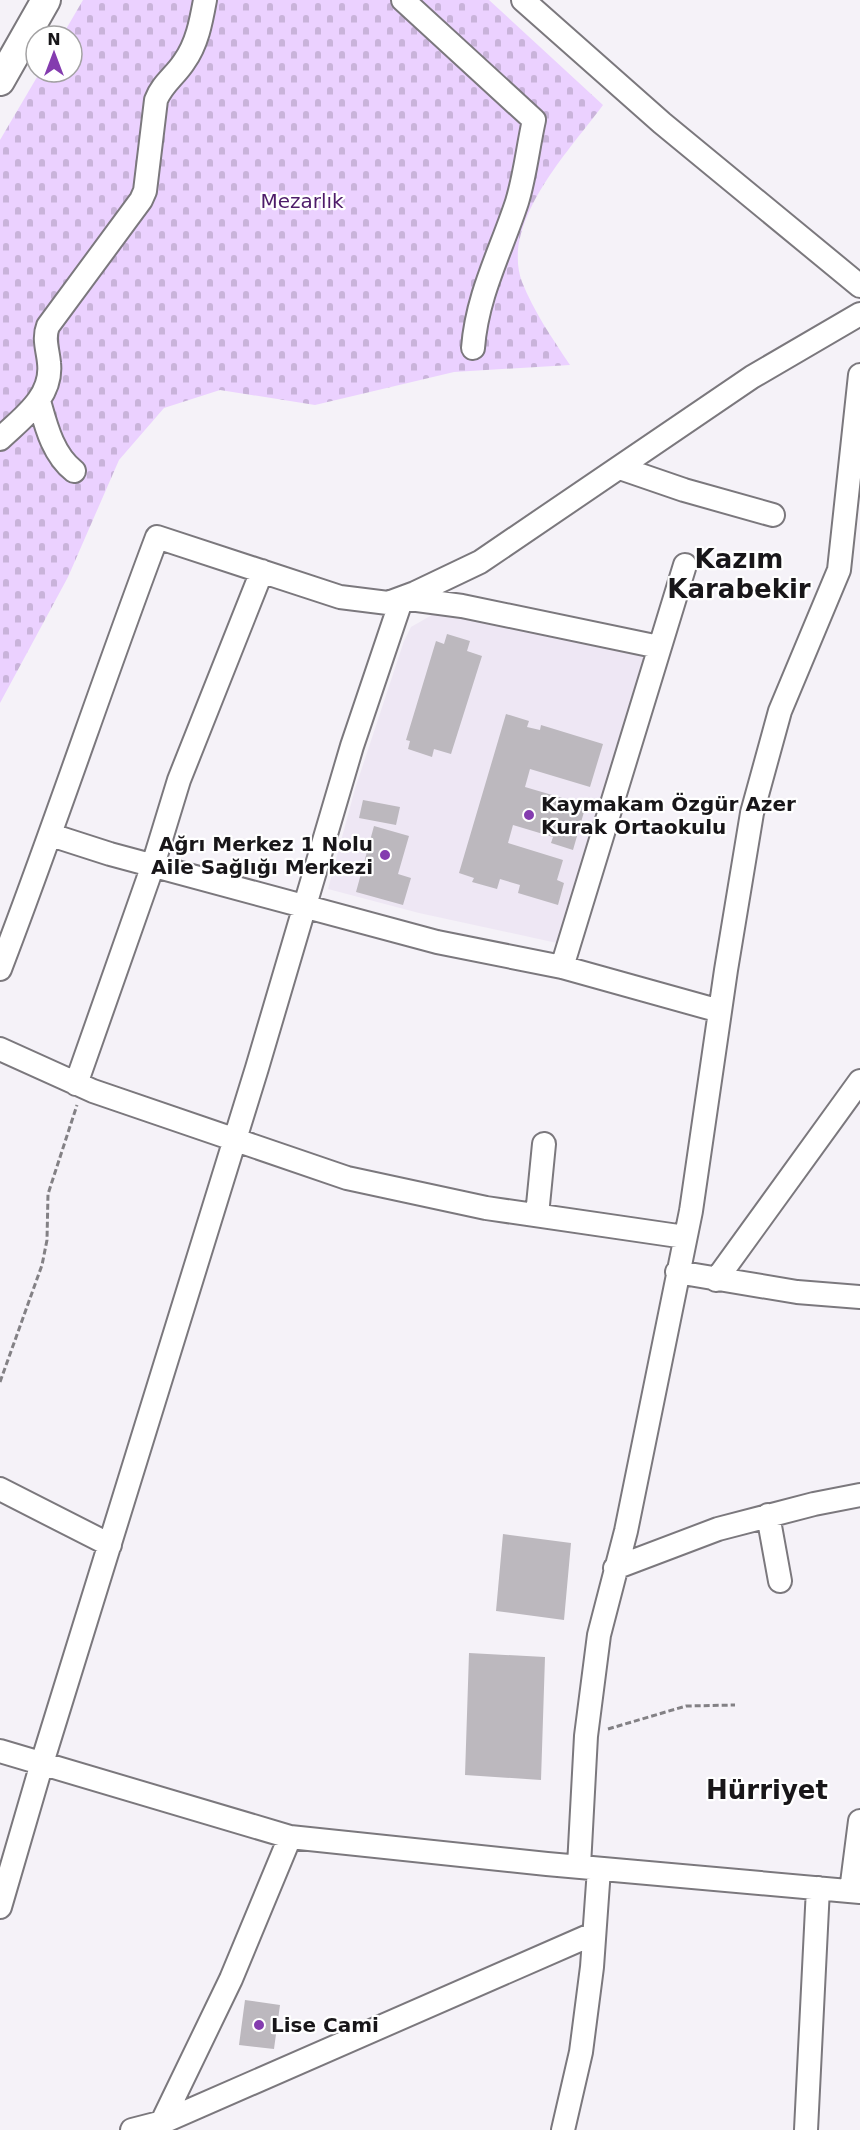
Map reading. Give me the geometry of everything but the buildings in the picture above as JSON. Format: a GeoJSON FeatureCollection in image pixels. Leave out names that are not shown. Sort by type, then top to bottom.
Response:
{"type":"FeatureCollection","features":[{"type":"Feature","properties":{"kind":"main road"},"geometry":{"type":"LineString","coordinates":[[0,81],[8,50],[46,0]]}},
{"type":"Feature","properties":{"kind":"street"},"geometry":{"type":"LineString","coordinates":[[0,439],[39,401],[48,381],[50,367],[45,338],[48,326],[141,200],[145,190],[151,123],[156,100],[160,90],[183,63],[195,42],[205,0]]}},
{"type":"Feature","properties":{"kind":"street"},"geometry":{"type":"LineString","coordinates":[[403,0],[534,120],[517,201],[492,264],[476,319],[473,348]]}},
{"type":"Feature","properties":{"kind":"street"},"geometry":{"type":"LineString","coordinates":[[523,0],[662,123],[860,286]]}},
{"type":"Feature","properties":{"kind":"street"},"geometry":{"type":"LineString","coordinates":[[0,969],[51,835],[157,537],[340,597],[388,603],[480,562],[752,377],[860,314]]}},
{"type":"Feature","properties":{"kind":"street"},"geometry":{"type":"LineString","coordinates":[[563,2130],[581,2052],[592,1967],[586,1736],[599,1635],[626,1531],[685,1237],[752,813],[780,711],[839,570],[860,375]]}},
{"type":"Feature","properties":{"kind":"street"},"geometry":{"type":"LineString","coordinates":[[39,401],[60,457],[74,471]]}},
{"type":"Feature","properties":{"kind":"street"},"geometry":{"type":"LineString","coordinates":[[620,468],[684,490],[773,514]]}},
{"type":"Feature","properties":{"kind":"street"},"geometry":{"type":"LineString","coordinates":[[562,967],[685,565]]}},
{"type":"Feature","properties":{"kind":"street"},"geometry":{"type":"LineString","coordinates":[[79,1085],[179,780],[262,571]]}},
{"type":"Feature","properties":{"kind":"street"},"geometry":{"type":"LineString","coordinates":[[402,598],[462,606],[659,647]]}},
{"type":"Feature","properties":{"kind":"street"},"geometry":{"type":"LineString","coordinates":[[0,1907],[42,1763],[235,1141],[352,746],[402,598]]}},
{"type":"Feature","properties":{"kind":"street"},"geometry":{"type":"LineString","coordinates":[[51,835],[437,942],[562,967],[720,1011]]}},
{"type":"Feature","properties":{"kind":"street"},"geometry":{"type":"LineString","coordinates":[[0,1049],[79,1085],[347,1178],[486,1208],[685,1237]]}},
{"type":"Feature","properties":{"kind":"street"},"geometry":{"type":"LineString","coordinates":[[716,1280],[860,1081]]}},
{"type":"Feature","properties":{"kind":"street"},"geometry":{"type":"LineString","coordinates":[[537,1215],[544,1144]]}},
{"type":"Feature","properties":{"kind":"street"},"geometry":{"type":"LineString","coordinates":[[677,1272],[716,1280],[841,1297],[860,1297]]}},
{"type":"Feature","properties":{"kind":"street"},"geometry":{"type":"LineString","coordinates":[[0,1489],[110,1545]]}},
{"type":"Feature","properties":{"kind":"street"},"geometry":{"type":"LineString","coordinates":[[615,1568],[718,1528],[860,1495]]}},
{"type":"Feature","properties":{"kind":"street"},"geometry":{"type":"LineString","coordinates":[[768,1515],[780,1581]]}},
{"type":"Feature","properties":{"kind":"street"},"geometry":{"type":"LineString","coordinates":[[0,1751],[290,1837],[589,1868],[818,1888],[855,1891],[860,1821]]}},
{"type":"Feature","properties":{"kind":"street"},"geometry":{"type":"LineString","coordinates":[[160,2126],[231,1979],[290,1837]]}},
{"type":"Feature","properties":{"kind":"street"},"geometry":{"type":"LineString","coordinates":[[806,2130],[818,1888]]}},
{"type":"Feature","properties":{"kind":"street"},"geometry":{"type":"LineString","coordinates":[[160,2126],[592,1934]]}},
{"type":"Feature","properties":{"kind":"street"},"geometry":{"type":"LineString","coordinates":[[132,2130],[160,2126],[190,2130]]}},
{"type":"Feature","properties":{"kind":"path"},"geometry":{"type":"LineString","coordinates":[[0,1383],[42,1265],[47,1240],[48,1194],[79,1085]]}},
{"type":"Feature","properties":{"kind":"path"},"geometry":{"type":"LineString","coordinates":[[586,1736],[686,1706],[735,1705]]}},
{"type":"Feature","properties":{"kind":"shaded area"},"geometry":{"type":"Polygon","coordinates":[[[444,608],[647,654],[557,943],[419,913],[328,889],[355,789],[404,641],[411,627],[444,608]]]}},
{"type":"Feature","properties":{"kind":"green space","name":"Mezarlık"},"geometry":{"type":"Polygon","coordinates":[[[83,0],[489,0],[603,105],[542,188],[529,211],[521,235],[518,259],[522,282],[550,335],[570,365],[454,372],[315,405],[220,390],[164,408],[119,460],[68,577],[0,703],[0,140],[33,84],[84,84],[84,24],[69,24],[83,0]]]}},
{"type":"Feature","properties":{"kind":"place","name":"Kaymakam Özgür Azer Kurak Ortaokulu"},"geometry":{"type":"Point","coordinates":[529,815]}},
{"type":"Feature","properties":{"kind":"place","name":"Ağrı Merkez 1 Nolu Aile Sağlığı Merkezi"},"geometry":{"type":"Point","coordinates":[385,855]}},
{"type":"Feature","properties":{"kind":"place","name":"Lise Cami"},"geometry":{"type":"Point","coordinates":[259,2025]}},
{"type":"Feature","properties":{"kind":"district","name":"Kazım Karabekir"},"geometry":{"type":"Point","coordinates":[739,574]}},
{"type":"Feature","properties":{"kind":"district","name":"Hürriyet"},"geometry":{"type":"Point","coordinates":[767,1790]}}]}
